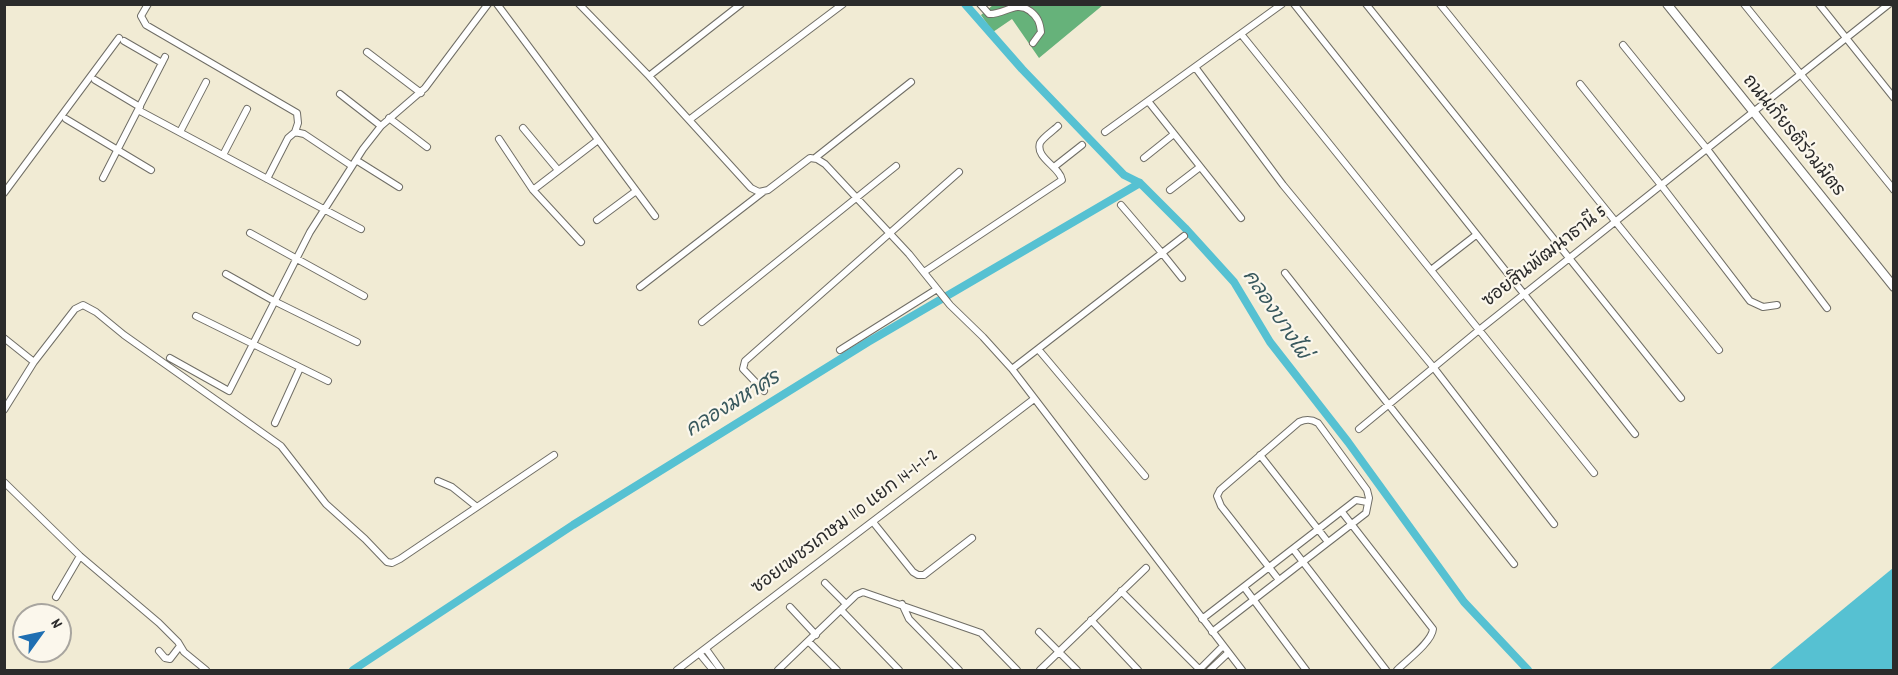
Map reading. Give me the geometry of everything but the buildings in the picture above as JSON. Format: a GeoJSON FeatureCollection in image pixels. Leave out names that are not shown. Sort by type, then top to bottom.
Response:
{"type":"FeatureCollection","features":[{"type":"Feature","properties":{"kind":"street"},"geometry":{"type":"LineString","coordinates":[[147,4],[141,16],[146,24],[297,113],[298,123],[295,132],[288,138],[267,179]]}},
{"type":"Feature","properties":{"kind":"street"},"geometry":{"type":"LineString","coordinates":[[170,358],[229,391],[296,259],[324,209],[354,163],[381,126],[421,93],[453,54],[488,4]]}},
{"type":"Feature","properties":{"kind":"street"},"geometry":{"type":"LineString","coordinates":[[496,4],[655,216]]}},
{"type":"Feature","properties":{"kind":"street"},"geometry":{"type":"LineString","coordinates":[[579,4],[649,76],[747,184],[755,190],[764,191]]}},
{"type":"Feature","properties":{"kind":"street"},"geometry":{"type":"LineString","coordinates":[[649,76],[741,4]]}},
{"type":"Feature","properties":{"kind":"street"},"geometry":{"type":"LineString","coordinates":[[689,120],[843,4]]}},
{"type":"Feature","properties":{"kind":"street"},"geometry":{"type":"LineString","coordinates":[[980,4],[988,14],[993,15],[1014,6],[1021,5],[1028,8],[1041,25],[1041,32],[1033,43]]}},
{"type":"Feature","properties":{"kind":"street"},"geometry":{"type":"LineString","coordinates":[[1105,132],[1282,4]]}},
{"type":"Feature","properties":{"kind":"street"},"geometry":{"type":"LineString","coordinates":[[1294,4],[1635,434]]}},
{"type":"Feature","properties":{"kind":"street"},"geometry":{"type":"LineString","coordinates":[[1366,4],[1681,398]]}},
{"type":"Feature","properties":{"kind":"street"},"geometry":{"type":"LineString","coordinates":[[1440,4],[1719,350]]}},
{"type":"Feature","properties":{"kind":"street","name":"ถนนเกียรติร่วมมิตร"},"geometry":{"type":"LineString","coordinates":[[1667,4],[1893,287]]}},
{"type":"Feature","properties":{"kind":"street"},"geometry":{"type":"LineString","coordinates":[[1744,4],[1893,190]]}},
{"type":"Feature","properties":{"kind":"street"},"geometry":{"type":"LineString","coordinates":[[1820,4],[1893,98]]}},
{"type":"Feature","properties":{"kind":"street","name":"ซอยสินพัฒนาธานี 5"},"geometry":{"type":"LineString","coordinates":[[1359,429],[1523,294],[1889,4]]}},
{"type":"Feature","properties":{"kind":"street"},"geometry":{"type":"LineString","coordinates":[[1241,34],[1594,473]]}},
{"type":"Feature","properties":{"kind":"street"},"geometry":{"type":"LineString","coordinates":[[4,193],[122,40],[164,60],[104,178]]}},
{"type":"Feature","properties":{"kind":"street"},"geometry":{"type":"LineString","coordinates":[[1623,45],[1707,149],[1827,308]]}},
{"type":"Feature","properties":{"kind":"street"},"geometry":{"type":"LineString","coordinates":[[367,52],[421,93]]}},
{"type":"Feature","properties":{"kind":"street"},"geometry":{"type":"LineString","coordinates":[[1195,67],[1282,185],[1434,368],[1554,524]]}},
{"type":"Feature","properties":{"kind":"street"},"geometry":{"type":"LineString","coordinates":[[95,80],[180,132],[361,228]]}},
{"type":"Feature","properties":{"kind":"street"},"geometry":{"type":"LineString","coordinates":[[180,132],[206,82]]}},
{"type":"Feature","properties":{"kind":"street"},"geometry":{"type":"LineString","coordinates":[[640,286],[806,160],[815,158],[911,82]]}},
{"type":"Feature","properties":{"kind":"street"},"geometry":{"type":"LineString","coordinates":[[1580,84],[1750,302],[1763,307],[1777,305]]}},
{"type":"Feature","properties":{"kind":"street"},"geometry":{"type":"LineString","coordinates":[[340,94],[381,126]]}},
{"type":"Feature","properties":{"kind":"street"},"geometry":{"type":"LineString","coordinates":[[1148,101],[1241,218]]}},
{"type":"Feature","properties":{"kind":"street"},"geometry":{"type":"LineString","coordinates":[[223,155],[248,109]]}},
{"type":"Feature","properties":{"kind":"street"},"geometry":{"type":"LineString","coordinates":[[389,118],[427,147]]}},
{"type":"Feature","properties":{"kind":"street"},"geometry":{"type":"LineString","coordinates":[[66,119],[151,170]]}},
{"type":"Feature","properties":{"kind":"street"},"geometry":{"type":"LineString","coordinates":[[924,272],[1062,180],[1063,177],[1040,151],[1039,145],[1058,126]]}},
{"type":"Feature","properties":{"kind":"street"},"geometry":{"type":"LineString","coordinates":[[523,128],[558,170]]}},
{"type":"Feature","properties":{"kind":"street"},"geometry":{"type":"LineString","coordinates":[[295,132],[304,134],[399,188]]}},
{"type":"Feature","properties":{"kind":"street"},"geometry":{"type":"LineString","coordinates":[[1144,158],[1174,134]]}},
{"type":"Feature","properties":{"kind":"street"},"geometry":{"type":"LineString","coordinates":[[499,139],[533,190],[581,242]]}},
{"type":"Feature","properties":{"kind":"street"},"geometry":{"type":"LineString","coordinates":[[533,190],[598,140]]}},
{"type":"Feature","properties":{"kind":"street"},"geometry":{"type":"LineString","coordinates":[[1054,167],[1082,145]]}},
{"type":"Feature","properties":{"kind":"street"},"geometry":{"type":"LineString","coordinates":[[815,158],[825,164],[890,233],[950,306],[984,337],[1012,369],[1242,670]]}},
{"type":"Feature","properties":{"kind":"street"},"geometry":{"type":"LineString","coordinates":[[702,322],[896,166]]}},
{"type":"Feature","properties":{"kind":"street"},"geometry":{"type":"LineString","coordinates":[[1170,190],[1200,167]]}},
{"type":"Feature","properties":{"kind":"street"},"geometry":{"type":"LineString","coordinates":[[764,391],[743,369],[745,361],[959,172]]}},
{"type":"Feature","properties":{"kind":"street"},"geometry":{"type":"LineString","coordinates":[[597,220],[636,191]]}},
{"type":"Feature","properties":{"kind":"street"},"geometry":{"type":"LineString","coordinates":[[1121,205],[1182,278]]}},
{"type":"Feature","properties":{"kind":"street"},"geometry":{"type":"LineString","coordinates":[[250,233],[364,296]]}},
{"type":"Feature","properties":{"kind":"street"},"geometry":{"type":"LineString","coordinates":[[1431,270],[1476,235]]}},
{"type":"Feature","properties":{"kind":"street"},"geometry":{"type":"LineString","coordinates":[[1012,369],[1184,236]]}},
{"type":"Feature","properties":{"kind":"street"},"geometry":{"type":"LineString","coordinates":[[1285,273],[1514,564]]}},
{"type":"Feature","properties":{"kind":"street"},"geometry":{"type":"LineString","coordinates":[[226,274],[274,301],[357,342]]}},
{"type":"Feature","properties":{"kind":"street"},"geometry":{"type":"LineString","coordinates":[[840,350],[937,289]]}},
{"type":"Feature","properties":{"kind":"street"},"geometry":{"type":"LineString","coordinates":[[4,410],[34,362],[75,309],[78,306],[87,307],[280,446],[326,504],[387,562],[392,563],[554,455]]}},
{"type":"Feature","properties":{"kind":"street"},"geometry":{"type":"LineString","coordinates":[[196,316],[328,381]]}},
{"type":"Feature","properties":{"kind":"street"},"geometry":{"type":"LineString","coordinates":[[4,338],[34,362]]}},
{"type":"Feature","properties":{"kind":"street"},"geometry":{"type":"LineString","coordinates":[[1038,349],[1145,476]]}},
{"type":"Feature","properties":{"kind":"street"},"geometry":{"type":"LineString","coordinates":[[275,423],[300,368]]}},
{"type":"Feature","properties":{"kind":"street","name":"ซอยเพชรเกษม 110 แยก 14-1-1-2"},"geometry":{"type":"LineString","coordinates":[[677,670],[1034,399]]}},
{"type":"Feature","properties":{"kind":"street"},"geometry":{"type":"LineString","coordinates":[[1212,632],[1366,513],[1369,498],[1367,490],[1318,423],[1313,420],[1306,419],[1299,422],[1220,490],[1217,496],[1221,506],[1279,580]]}},
{"type":"Feature","properties":{"kind":"street"},"geometry":{"type":"LineString","coordinates":[[1260,455],[1328,542]]}},
{"type":"Feature","properties":{"kind":"street"},"geometry":{"type":"LineString","coordinates":[[438,481],[452,487],[477,507]]}},
{"type":"Feature","properties":{"kind":"street"},"geometry":{"type":"LineString","coordinates":[[4,482],[80,556],[159,623],[184,652],[206,670]]}},
{"type":"Feature","properties":{"kind":"street"},"geometry":{"type":"LineString","coordinates":[[1202,619],[1356,500],[1367,502]]}},
{"type":"Feature","properties":{"kind":"street"},"geometry":{"type":"LineString","coordinates":[[1342,512],[1433,629],[1428,640],[1396,670]]}},
{"type":"Feature","properties":{"kind":"street"},"geometry":{"type":"LineString","coordinates":[[873,522],[913,572],[918,575],[924,575],[972,538]]}},
{"type":"Feature","properties":{"kind":"street"},"geometry":{"type":"LineString","coordinates":[[1293,549],[1386,670]]}},
{"type":"Feature","properties":{"kind":"street"},"geometry":{"type":"LineString","coordinates":[[56,597],[80,556]]}},
{"type":"Feature","properties":{"kind":"street"},"geometry":{"type":"LineString","coordinates":[[1040,670],[1146,568]]}},
{"type":"Feature","properties":{"kind":"street"},"geometry":{"type":"LineString","coordinates":[[825,583],[846,604]]}},
{"type":"Feature","properties":{"kind":"street"},"geometry":{"type":"LineString","coordinates":[[1244,587],[1306,670]]}},
{"type":"Feature","properties":{"kind":"street"},"geometry":{"type":"LineString","coordinates":[[1121,591],[1200,670],[1223,646]]}},
{"type":"Feature","properties":{"kind":"street"},"geometry":{"type":"LineString","coordinates":[[778,670],[861,592],[902,604],[981,633],[1017,670]]}},
{"type":"Feature","properties":{"kind":"street"},"geometry":{"type":"LineString","coordinates":[[902,604],[909,619],[959,670]]}},
{"type":"Feature","properties":{"kind":"street"},"geometry":{"type":"LineString","coordinates":[[790,607],[816,635]]}},
{"type":"Feature","properties":{"kind":"street"},"geometry":{"type":"LineString","coordinates":[[841,610],[899,670]]}},
{"type":"Feature","properties":{"kind":"street"},"geometry":{"type":"LineString","coordinates":[[1091,621],[1138,670]]}},
{"type":"Feature","properties":{"kind":"street"},"geometry":{"type":"LineString","coordinates":[[1039,632],[1077,670]]}},
{"type":"Feature","properties":{"kind":"street"},"geometry":{"type":"LineString","coordinates":[[809,642],[837,670]]}},
{"type":"Feature","properties":{"kind":"street"},"geometry":{"type":"LineString","coordinates":[[159,651],[165,658],[170,659],[180,646]]}},
{"type":"Feature","properties":{"kind":"street"},"geometry":{"type":"LineString","coordinates":[[703,651],[713,670]]}},
{"type":"Feature","properties":{"kind":"street"},"geometry":{"type":"LineString","coordinates":[[703,651],[721,670]]}},
{"type":"Feature","properties":{"kind":"street"},"geometry":{"type":"LineString","coordinates":[[1210,670],[1228,653]]}},
{"type":"Feature","properties":{"kind":"green space"},"geometry":{"type":"Polygon","coordinates":[[[993,5],[1103,5],[1039,58],[1012,19],[993,32],[981,15],[993,5]]]}},
{"type":"Feature","properties":{"kind":"water"},"geometry":{"type":"Polygon","coordinates":[[[1893,568],[1893,670],[1769,670],[1893,568]]]}},
{"type":"Feature","properties":{"kind":"waterway","name":"คลองบางไผ่"},"geometry":{"type":"LineString","coordinates":[[965,4],[1022,69],[1124,175],[1140,183],[1234,282],[1270,342],[1348,442],[1464,602],[1528,670]]}},
{"type":"Feature","properties":{"kind":"waterway","name":"คลองมหาศร"},"geometry":{"type":"LineString","coordinates":[[353,670],[573,525],[868,342],[1140,183]]}}]}
